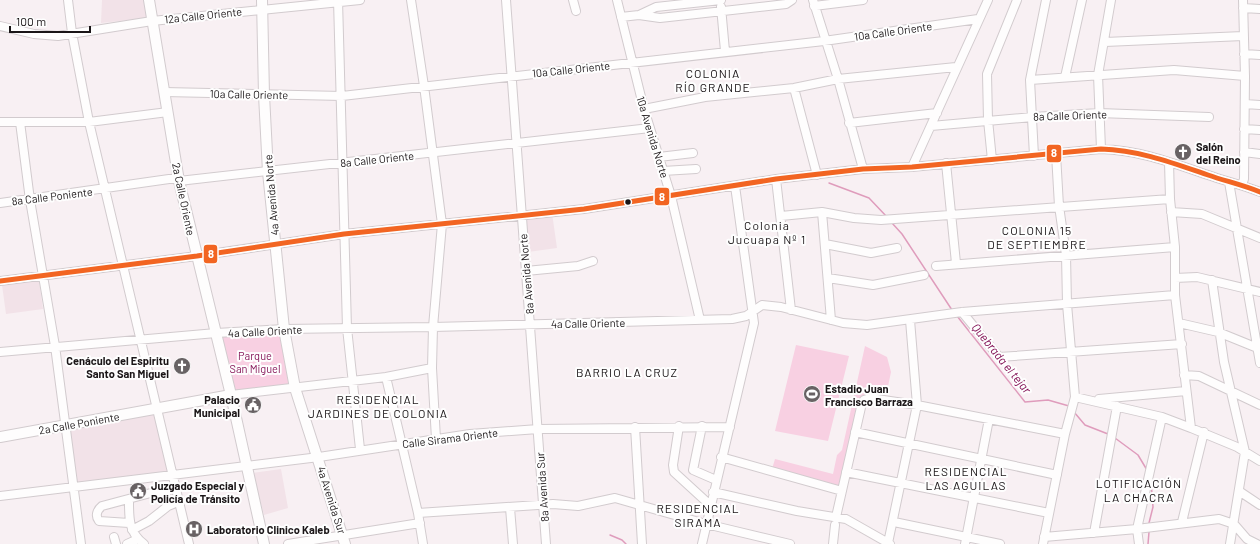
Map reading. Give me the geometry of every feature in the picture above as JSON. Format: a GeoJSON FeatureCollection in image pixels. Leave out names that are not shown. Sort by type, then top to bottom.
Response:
{"type":"FeatureCollection","features":[{"type":"Feature","properties":{"kind":"main road","name":"2a Calle Oriente"},"geometry":{"type":"LineString","coordinates":[[149,0],[179,181],[231,395],[245,465],[264,544]]}},
{"type":"Feature","properties":{"kind":"main road","name":"4a Avenida Norte"},"geometry":{"type":"LineString","coordinates":[[262,4],[264,95],[268,172],[284,329],[295,388],[319,457]]}},
{"type":"Feature","properties":{"kind":"main road"},"geometry":{"type":"LineString","coordinates":[[158,409],[231,395]]}},
{"type":"Feature","properties":{"kind":"main road","name":"2a Calle Poniente"},"geometry":{"type":"LineString","coordinates":[[0,437],[65,424],[158,409]]}},
{"type":"Feature","properties":{"kind":"main road","name":"4a Avenida Sur"},"geometry":{"type":"LineString","coordinates":[[319,457],[345,540]]}},
{"type":"Feature","properties":{"kind":"street"},"geometry":{"type":"LineString","coordinates":[[68,0],[72,33],[90,122],[122,265],[142,340],[189,544]]}},
{"type":"Feature","properties":{"kind":"street","name":"12a Calle Oriente"},"geometry":{"type":"LineString","coordinates":[[0,26],[34,34],[58,36],[262,4],[360,0]]}},
{"type":"Feature","properties":{"kind":"street"},"geometry":{"type":"LineString","coordinates":[[411,0],[442,224],[433,327],[432,368],[436,438]]}},
{"type":"Feature","properties":{"kind":"street","name":"8a Avenida Norte"},"geometry":{"type":"LineString","coordinates":[[506,0],[510,76],[538,429]]}},
{"type":"Feature","properties":{"kind":"street"},"geometry":{"type":"LineString","coordinates":[[573,0],[576,11]]}},
{"type":"Feature","properties":{"kind":"street","name":"10a Avenida Norte"},"geometry":{"type":"LineString","coordinates":[[617,0],[644,109],[671,196],[700,320]]}},
{"type":"Feature","properties":{"kind":"street"},"geometry":{"type":"LineString","coordinates":[[638,15],[656,7],[721,0],[725,51]]}},
{"type":"Feature","properties":{"kind":"street"},"geometry":{"type":"LineString","coordinates":[[621,17],[638,15],[660,18],[786,4],[792,0]]}},
{"type":"Feature","properties":{"kind":"street"},"geometry":{"type":"LineString","coordinates":[[863,0],[813,3],[824,41],[838,79],[863,169]]}},
{"type":"Feature","properties":{"kind":"street"},"geometry":{"type":"LineString","coordinates":[[912,167],[956,67],[988,0]]}},
{"type":"Feature","properties":{"kind":"street"},"geometry":{"type":"LineString","coordinates":[[992,160],[988,120],[988,74],[1017,0]]}},
{"type":"Feature","properties":{"kind":"street"},"geometry":{"type":"LineString","coordinates":[[1034,156],[1030,80],[1046,0]]}},
{"type":"Feature","properties":{"kind":"street"},"geometry":{"type":"LineString","coordinates":[[1065,77],[1082,0]]}},
{"type":"Feature","properties":{"kind":"street"},"geometry":{"type":"LineString","coordinates":[[1101,149],[1098,75],[1105,42],[1111,0]]}},
{"type":"Feature","properties":{"kind":"street"},"geometry":{"type":"LineString","coordinates":[[338,1],[342,96],[346,328],[360,449]]}},
{"type":"Feature","properties":{"kind":"street"},"geometry":{"type":"LineString","coordinates":[[1242,185],[1244,179],[1245,104],[1243,4],[1260,9]]}},
{"type":"Feature","properties":{"kind":"street","name":"10a Calle Oriente"},"geometry":{"type":"LineString","coordinates":[[164,92],[342,96],[725,51],[824,41],[978,20]]}},
{"type":"Feature","properties":{"kind":"street"},"geometry":{"type":"LineString","coordinates":[[1105,42],[1243,36]]}},
{"type":"Feature","properties":{"kind":"street"},"geometry":{"type":"LineString","coordinates":[[1244,54],[1260,55]]}},
{"type":"Feature","properties":{"kind":"street"},"geometry":{"type":"LineString","coordinates":[[644,109],[705,97],[794,88],[838,79],[956,67]]}},
{"type":"Feature","properties":{"kind":"street"},"geometry":{"type":"LineString","coordinates":[[1030,80],[1174,70],[1245,76]]}},
{"type":"Feature","properties":{"kind":"street"},"geometry":{"type":"LineString","coordinates":[[794,88],[817,175]]}},
{"type":"Feature","properties":{"kind":"street"},"geometry":{"type":"LineString","coordinates":[[1245,104],[1260,105]]}},
{"type":"Feature","properties":{"kind":"street"},"geometry":{"type":"LineString","coordinates":[[0,122],[90,122],[168,112]]}},
{"type":"Feature","properties":{"kind":"street"},"geometry":{"type":"LineString","coordinates":[[849,122],[937,113]]}},
{"type":"Feature","properties":{"kind":"street","name":"8a Calle Oriente"},"geometry":{"type":"LineString","coordinates":[[931,126],[988,120],[1099,113],[1209,117]]}},
{"type":"Feature","properties":{"kind":"street"},"geometry":{"type":"LineString","coordinates":[[20,122],[30,200],[55,346],[82,544]]}},
{"type":"Feature","properties":{"kind":"street","name":"8a Calle Oriente"},"geometry":{"type":"LineString","coordinates":[[105,189],[169,179],[179,181],[268,172],[650,128]]}},
{"type":"Feature","properties":{"kind":"street"},"geometry":{"type":"LineString","coordinates":[[1244,130],[1260,130]]}},
{"type":"Feature","properties":{"kind":"street"},"geometry":{"type":"LineString","coordinates":[[0,280],[197,256],[344,234],[584,209],[776,180],[863,169],[912,167],[1101,149],[1122,149],[1169,162],[1260,192]]}},
{"type":"Feature","properties":{"kind":"street"},"geometry":{"type":"LineString","coordinates":[[1244,152],[1260,154]]}},
{"type":"Feature","properties":{"kind":"street"},"geometry":{"type":"LineString","coordinates":[[659,157],[693,153]]}},
{"type":"Feature","properties":{"kind":"street"},"geometry":{"type":"LineString","coordinates":[[1056,154],[1059,206],[1066,255],[1067,304],[1075,397],[1065,434],[1044,540],[1182,522],[1219,519],[1234,524],[1248,539],[1257,544]]}},
{"type":"Feature","properties":{"kind":"street"},"geometry":{"type":"LineString","coordinates":[[1169,162],[1170,199],[1175,247],[1175,295],[1191,428]]}},
{"type":"Feature","properties":{"kind":"street"},"geometry":{"type":"LineString","coordinates":[[946,163],[956,263]]}},
{"type":"Feature","properties":{"kind":"street"},"geometry":{"type":"LineString","coordinates":[[663,171],[696,169]]}},
{"type":"Feature","properties":{"kind":"street"},"geometry":{"type":"LineString","coordinates":[[776,180],[791,310]]}},
{"type":"Feature","properties":{"kind":"street"},"geometry":{"type":"LineString","coordinates":[[1229,182],[1260,363]]}},
{"type":"Feature","properties":{"kind":"street"},"geometry":{"type":"LineString","coordinates":[[702,544],[721,457],[730,427],[754,322],[735,186]]}},
{"type":"Feature","properties":{"kind":"street","name":"8a Calle Poniente"},"geometry":{"type":"LineString","coordinates":[[0,203],[105,189]]}},
{"type":"Feature","properties":{"kind":"street"},"geometry":{"type":"LineString","coordinates":[[781,216],[822,212],[854,218],[889,219],[1170,199]]}},
{"type":"Feature","properties":{"kind":"street"},"geometry":{"type":"LineString","coordinates":[[822,212],[831,320]]}},
{"type":"Feature","properties":{"kind":"street"},"geometry":{"type":"LineString","coordinates":[[1171,212],[1202,214],[1260,238]]}},
{"type":"Feature","properties":{"kind":"street"},"geometry":{"type":"LineString","coordinates":[[825,244],[870,253],[897,248]]}},
{"type":"Feature","properties":{"kind":"street"},"geometry":{"type":"LineString","coordinates":[[936,266],[956,263],[1175,247]]}},
{"type":"Feature","properties":{"kind":"street"},"geometry":{"type":"LineString","coordinates":[[526,271],[578,266],[593,262]]}},
{"type":"Feature","properties":{"kind":"street"},"geometry":{"type":"LineString","coordinates":[[828,278],[873,285],[924,276]]}},
{"type":"Feature","properties":{"kind":"street"},"geometry":{"type":"LineString","coordinates":[[1175,278],[1197,277],[1260,292]]}},
{"type":"Feature","properties":{"kind":"street"},"geometry":{"type":"LineString","coordinates":[[1212,280],[1218,332],[1230,391],[1245,452],[1240,491],[1230,544]]}},
{"type":"Feature","properties":{"kind":"street","name":"4a Calle Oriente"},"geometry":{"type":"LineString","coordinates":[[0,352],[55,346],[284,329],[433,327],[732,319],[746,316],[762,305],[791,310],[831,320],[867,325],[957,313],[1175,295]]}},
{"type":"Feature","properties":{"kind":"street"},"geometry":{"type":"LineString","coordinates":[[957,313],[999,357],[1182,344]]}},
{"type":"Feature","properties":{"kind":"street"},"geometry":{"type":"LineString","coordinates":[[713,492],[836,521],[846,519],[889,543],[917,405],[910,320]]}},
{"type":"Feature","properties":{"kind":"street"},"geometry":{"type":"LineString","coordinates":[[1179,322],[1218,332],[1258,348]]}},
{"type":"Feature","properties":{"kind":"street"},"geometry":{"type":"LineString","coordinates":[[231,395],[386,377],[432,368]]}},
{"type":"Feature","properties":{"kind":"street"},"geometry":{"type":"LineString","coordinates":[[1184,375],[1199,376],[1260,405]]}},
{"type":"Feature","properties":{"kind":"street"},"geometry":{"type":"LineString","coordinates":[[386,377],[424,544]]}},
{"type":"Feature","properties":{"kind":"street"},"geometry":{"type":"LineString","coordinates":[[1093,400],[1186,391]]}},
{"type":"Feature","properties":{"kind":"street"},"geometry":{"type":"LineString","coordinates":[[1075,397],[1162,417],[1204,432],[1260,461]]}},
{"type":"Feature","properties":{"kind":"street"},"geometry":{"type":"LineString","coordinates":[[833,544],[846,472],[864,400],[870,398],[917,405],[1065,434]]}},
{"type":"Feature","properties":{"kind":"street"},"geometry":{"type":"LineString","coordinates":[[1094,533],[1117,406]]}},
{"type":"Feature","properties":{"kind":"street"},"geometry":{"type":"LineString","coordinates":[[1139,544],[1137,529],[1162,417]]}},
{"type":"Feature","properties":{"kind":"street"},"geometry":{"type":"LineString","coordinates":[[966,541],[989,419]]}},
{"type":"Feature","properties":{"kind":"street"},"geometry":{"type":"LineString","coordinates":[[679,426],[673,465],[674,472],[710,505]]}},
{"type":"Feature","properties":{"kind":"street","name":"Calle Sirama Oriente"},"geometry":{"type":"LineString","coordinates":[[0,496],[319,457],[360,449],[470,434],[538,429],[679,426],[730,427]]}},
{"type":"Feature","properties":{"kind":"street"},"geometry":{"type":"LineString","coordinates":[[702,426],[693,470],[716,480]]}},
{"type":"Feature","properties":{"kind":"street"},"geometry":{"type":"LineString","coordinates":[[635,427],[638,504],[642,544]]}},
{"type":"Feature","properties":{"kind":"street","name":"8a Avenida Sur"},"geometry":{"type":"LineString","coordinates":[[538,429],[546,544]]}},
{"type":"Feature","properties":{"kind":"street"},"geometry":{"type":"LineString","coordinates":[[855,432],[1057,475]]}},
{"type":"Feature","properties":{"kind":"street"},"geometry":{"type":"LineString","coordinates":[[1182,522],[1204,432]]}},
{"type":"Feature","properties":{"kind":"street"},"geometry":{"type":"LineString","coordinates":[[721,457],[842,491]]}},
{"type":"Feature","properties":{"kind":"street"},"geometry":{"type":"LineString","coordinates":[[846,472],[1049,513]]}},
{"type":"Feature","properties":{"kind":"street"},"geometry":{"type":"LineString","coordinates":[[168,506],[166,492],[162,490],[102,506],[98,512],[97,518],[99,521],[103,522],[130,526],[149,521],[168,506],[179,503]]}},
{"type":"Feature","properties":{"kind":"street"},"geometry":{"type":"LineString","coordinates":[[1240,491],[1260,505]]}},
{"type":"Feature","properties":{"kind":"street"},"geometry":{"type":"LineString","coordinates":[[418,513],[544,506],[553,504],[579,505],[613,498],[706,524],[790,544]]}},
{"type":"Feature","properties":{"kind":"street"},"geometry":{"type":"LineString","coordinates":[[127,544],[141,542],[130,526],[129,499]]}},
{"type":"Feature","properties":{"kind":"street"},"geometry":{"type":"LineString","coordinates":[[510,508],[513,544]]}},
{"type":"Feature","properties":{"kind":"street"},"geometry":{"type":"LineString","coordinates":[[894,522],[966,541],[1000,544]]}},
{"type":"Feature","properties":{"kind":"street"},"geometry":{"type":"LineString","coordinates":[[288,544],[345,540],[420,523]]}},
{"type":"Feature","properties":{"kind":"street"},"geometry":{"type":"LineString","coordinates":[[640,530],[648,544]]}},
{"type":"Feature","properties":{"kind":"shaded area"},"geometry":{"type":"Polygon","coordinates":[[[102,0],[147,0],[148,18],[101,23],[102,0]]]}},
{"type":"Feature","properties":{"kind":"shaded area"},"geometry":{"type":"Polygon","coordinates":[[[552,213],[557,248],[528,252],[524,217],[552,213]]]}},
{"type":"Feature","properties":{"kind":"shaded area"},"geometry":{"type":"Polygon","coordinates":[[[39,280],[43,309],[6,314],[2,285],[39,280]]]}},
{"type":"Feature","properties":{"kind":"shaded area"},"geometry":{"type":"Polygon","coordinates":[[[151,413],[156,416],[168,470],[166,473],[80,484],[77,482],[68,431],[71,428],[151,413]]]}},
{"type":"Feature","properties":{"kind":"shaded area"},"geometry":{"type":"Polygon","coordinates":[[[281,469],[288,508],[264,515],[253,473],[281,469]]]}},
{"type":"Feature","properties":{"kind":"green space","name":"Parque San Miguel"},"geometry":{"type":"Polygon","coordinates":[[[284,329],[295,388],[231,395],[216,333],[284,329]]]}},
{"type":"Feature","properties":{"kind":"green space","name":"Estadio Juan Francisco Barraza"},"geometry":{"type":"Polygon","coordinates":[[[796,345],[849,356],[828,441],[775,431],[796,345]]]}},
{"type":"Feature","properties":{"kind":"green space"},"geometry":{"type":"Polygon","coordinates":[[[865,346],[887,357],[891,372],[886,396],[866,394],[863,396],[839,485],[837,486],[772,469],[775,459],[833,474],[837,455],[842,450],[865,346]]]}},
{"type":"Feature","properties":{"kind":"waterway","name":"Quebrada el tejar"},"geometry":{"type":"LineString","coordinates":[[829,183],[869,198],[887,217]]}},
{"type":"Feature","properties":{"kind":"waterway","name":"Quebrada el tejar"},"geometry":{"type":"LineString","coordinates":[[892,223],[902,234],[952,310]]}},
{"type":"Feature","properties":{"kind":"waterway","name":"Quebrada el tejar"},"geometry":{"type":"LineString","coordinates":[[957,316],[1025,402],[1048,400],[1069,406]]}},
{"type":"Feature","properties":{"kind":"waterway","name":"Quebrada el tejar"},"geometry":{"type":"LineString","coordinates":[[1074,412],[1085,425],[1108,434]]}},
{"type":"Feature","properties":{"kind":"waterway","name":"Quebrada el tejar"},"geometry":{"type":"LineString","coordinates":[[1115,438],[1138,455],[1147,470]]}},
{"type":"Feature","properties":{"kind":"waterway","name":"Quebrada el tejar"},"geometry":{"type":"LineString","coordinates":[[1149,523],[1153,507],[1151,481]]}},
{"type":"Feature","properties":{"kind":"waterway","name":"Quebrada el tejar"},"geometry":{"type":"LineString","coordinates":[[1148,544],[1149,532]]}},
{"type":"Feature","properties":{"kind":"waterway"},"geometry":{"type":"LineString","coordinates":[[610,535],[622,540],[626,544]]}},
{"type":"Feature","properties":{"kind":"transit line","name":"8"},"geometry":{"type":"LineString","coordinates":[[0,281],[197,256],[344,234],[584,209],[776,179],[863,169],[912,167],[1101,149],[1129,152],[1156,158],[1260,192]]}},
{"type":"Feature","properties":{"kind":"place","name":"Salón del Reino"},"geometry":{"type":"Point","coordinates":[1183,152]}},
{"type":"Feature","properties":{"kind":"place","name":"Cenáculo del Espiritu Santo San Miguel"},"geometry":{"type":"Point","coordinates":[182,366]}},
{"type":"Feature","properties":{"kind":"place","name":"Estadio Juan Francisco Barraza"},"geometry":{"type":"Point","coordinates":[812,394]}},
{"type":"Feature","properties":{"kind":"place","name":"Palacio Municipal"},"geometry":{"type":"Point","coordinates":[253,405]}},
{"type":"Feature","properties":{"kind":"place","name":"Juzgado Especial y Policía de Tránsito"},"geometry":{"type":"Point","coordinates":[138,491]}},
{"type":"Feature","properties":{"kind":"place","name":"Laboratorio Clinico Kaleb"},"geometry":{"type":"Point","coordinates":[194,529]}},
{"type":"Feature","properties":{"kind":"district","name":"COLONIA RÍO GRANDE"},"geometry":{"type":"Point","coordinates":[713,80]}},
{"type":"Feature","properties":{"kind":"district","name":"Colonia Jucuapa Nº 1"},"geometry":{"type":"Point","coordinates":[767,232]}},
{"type":"Feature","properties":{"kind":"district","name":"COLONIA 15 DE SEPTIEMBRE"},"geometry":{"type":"Point","coordinates":[1037,237]}},
{"type":"Feature","properties":{"kind":"district","name":"BARRIO LA CRUZ"},"geometry":{"type":"Point","coordinates":[627,372]}},
{"type":"Feature","properties":{"kind":"district","name":"RESIDENCIAL JARDINES DE COLONIA"},"geometry":{"type":"Point","coordinates":[378,406]}},
{"type":"Feature","properties":{"kind":"district","name":"RESIDENCIAL LAS AGUILAS"},"geometry":{"type":"Point","coordinates":[966,478]}},
{"type":"Feature","properties":{"kind":"district","name":"LOTIFICACIÓN LA CHACRA"},"geometry":{"type":"Point","coordinates":[1139,490]}},
{"type":"Feature","properties":{"kind":"district","name":"RESIDENCIAL SIRAMA"},"geometry":{"type":"Point","coordinates":[698,515]}}]}
